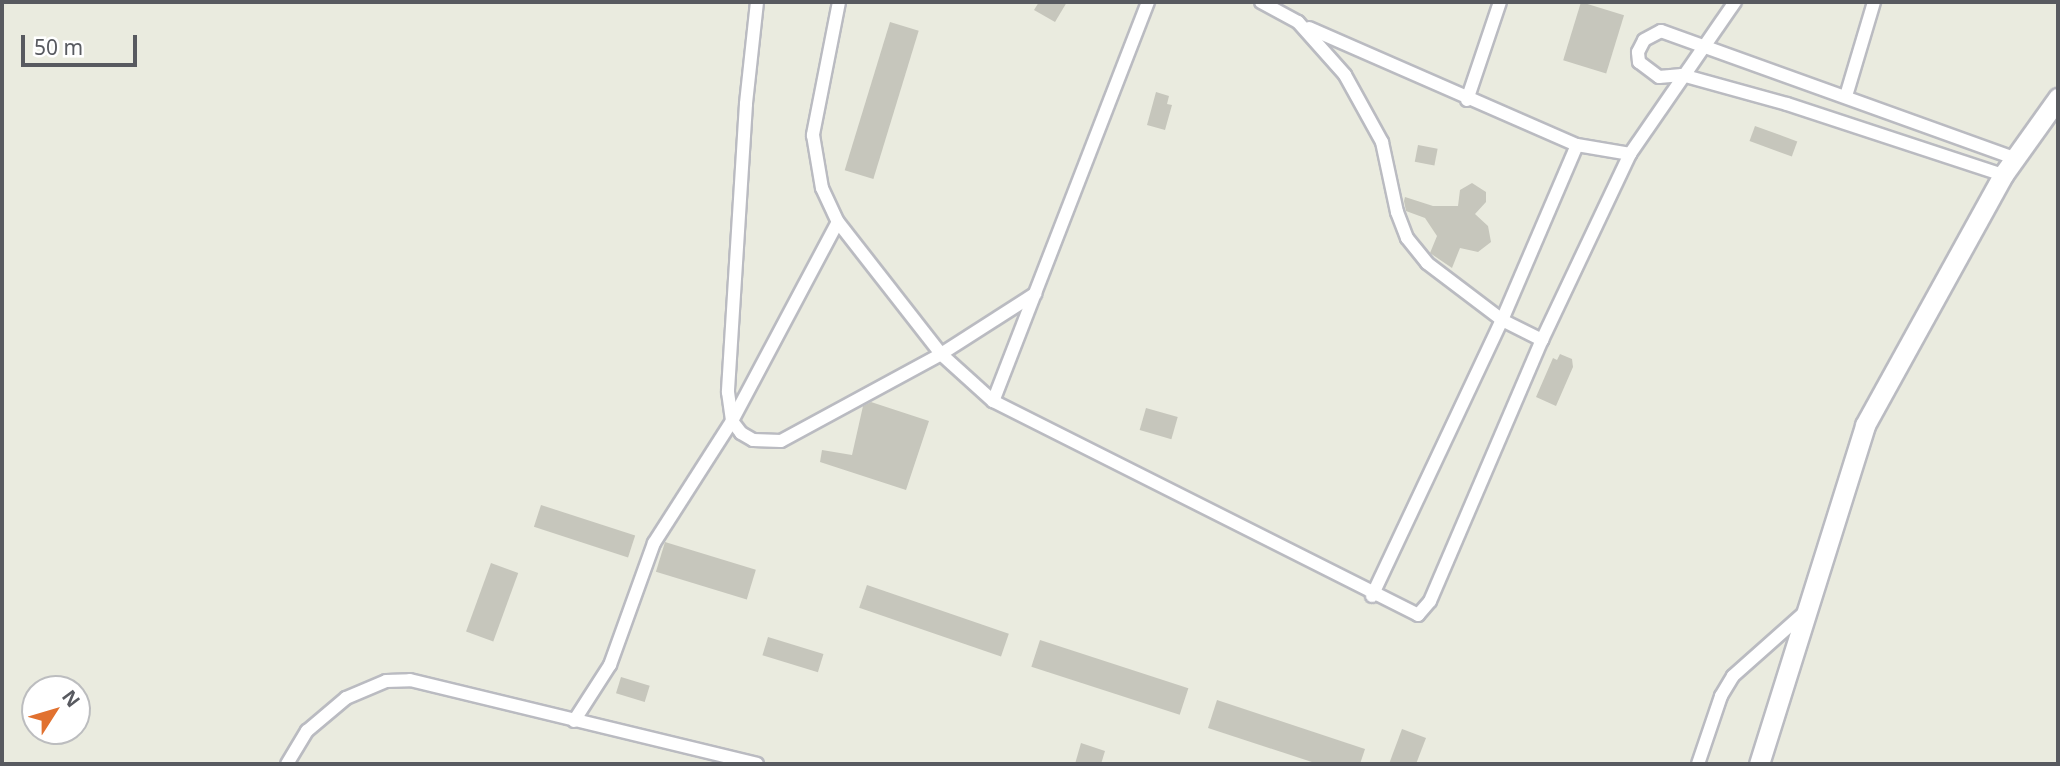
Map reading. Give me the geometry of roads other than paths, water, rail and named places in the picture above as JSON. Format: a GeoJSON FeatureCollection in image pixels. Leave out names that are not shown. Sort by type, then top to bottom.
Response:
{"type":"FeatureCollection","features":[{"type":"Feature","properties":{"kind":"main road"},"geometry":{"type":"LineString","coordinates":[[1759,764],[1865,425],[2003,175],[2058,98]]}},
{"type":"Feature","properties":{"kind":"street"},"geometry":{"type":"LineString","coordinates":[[757,2],[746,104],[730,351],[732,421],[753,440],[782,441],[941,354],[1036,294]]}},
{"type":"Feature","properties":{"kind":"street"},"geometry":{"type":"LineString","coordinates":[[839,2],[813,135],[822,188],[838,222],[941,354],[993,401],[1411,614],[1426,608],[1542,340],[1630,154],[1682,75],[1735,2]]}},
{"type":"Feature","properties":{"kind":"street"},"geometry":{"type":"LineString","coordinates":[[993,401],[1148,2]]}},
{"type":"Feature","properties":{"kind":"street"},"geometry":{"type":"LineString","coordinates":[[1261,2],[1298,22],[1467,100],[1577,145],[1630,154]]}},
{"type":"Feature","properties":{"kind":"street"},"geometry":{"type":"LineString","coordinates":[[1467,100],[1500,2]]}},
{"type":"Feature","properties":{"kind":"street"},"geometry":{"type":"LineString","coordinates":[[1846,96],[1874,2]]}},
{"type":"Feature","properties":{"kind":"street"},"geometry":{"type":"LineString","coordinates":[[1298,22],[1345,75],[1367,109],[1382,142],[1391,190],[1407,238],[1452,286],[1502,320],[1542,340]]}},
{"type":"Feature","properties":{"kind":"street"},"geometry":{"type":"LineString","coordinates":[[2003,175],[1682,75],[1659,77],[1648,73],[1639,62],[1644,40],[1661,32],[1704,45],[1794,81],[1846,96],[2014,158]]}},
{"type":"Feature","properties":{"kind":"street"},"geometry":{"type":"LineString","coordinates":[[1372,596],[1502,320],[1577,145]]}},
{"type":"Feature","properties":{"kind":"street"},"geometry":{"type":"LineString","coordinates":[[574,721],[610,665],[654,543],[732,421],[838,222]]}},
{"type":"Feature","properties":{"kind":"street"},"geometry":{"type":"LineString","coordinates":[[1698,764],[1721,696],[1733,676],[1805,611]]}},
{"type":"Feature","properties":{"kind":"street"},"geometry":{"type":"LineString","coordinates":[[287,764],[307,731],[324,715],[362,689],[386,681],[430,684],[715,760],[757,764]]}}]}
